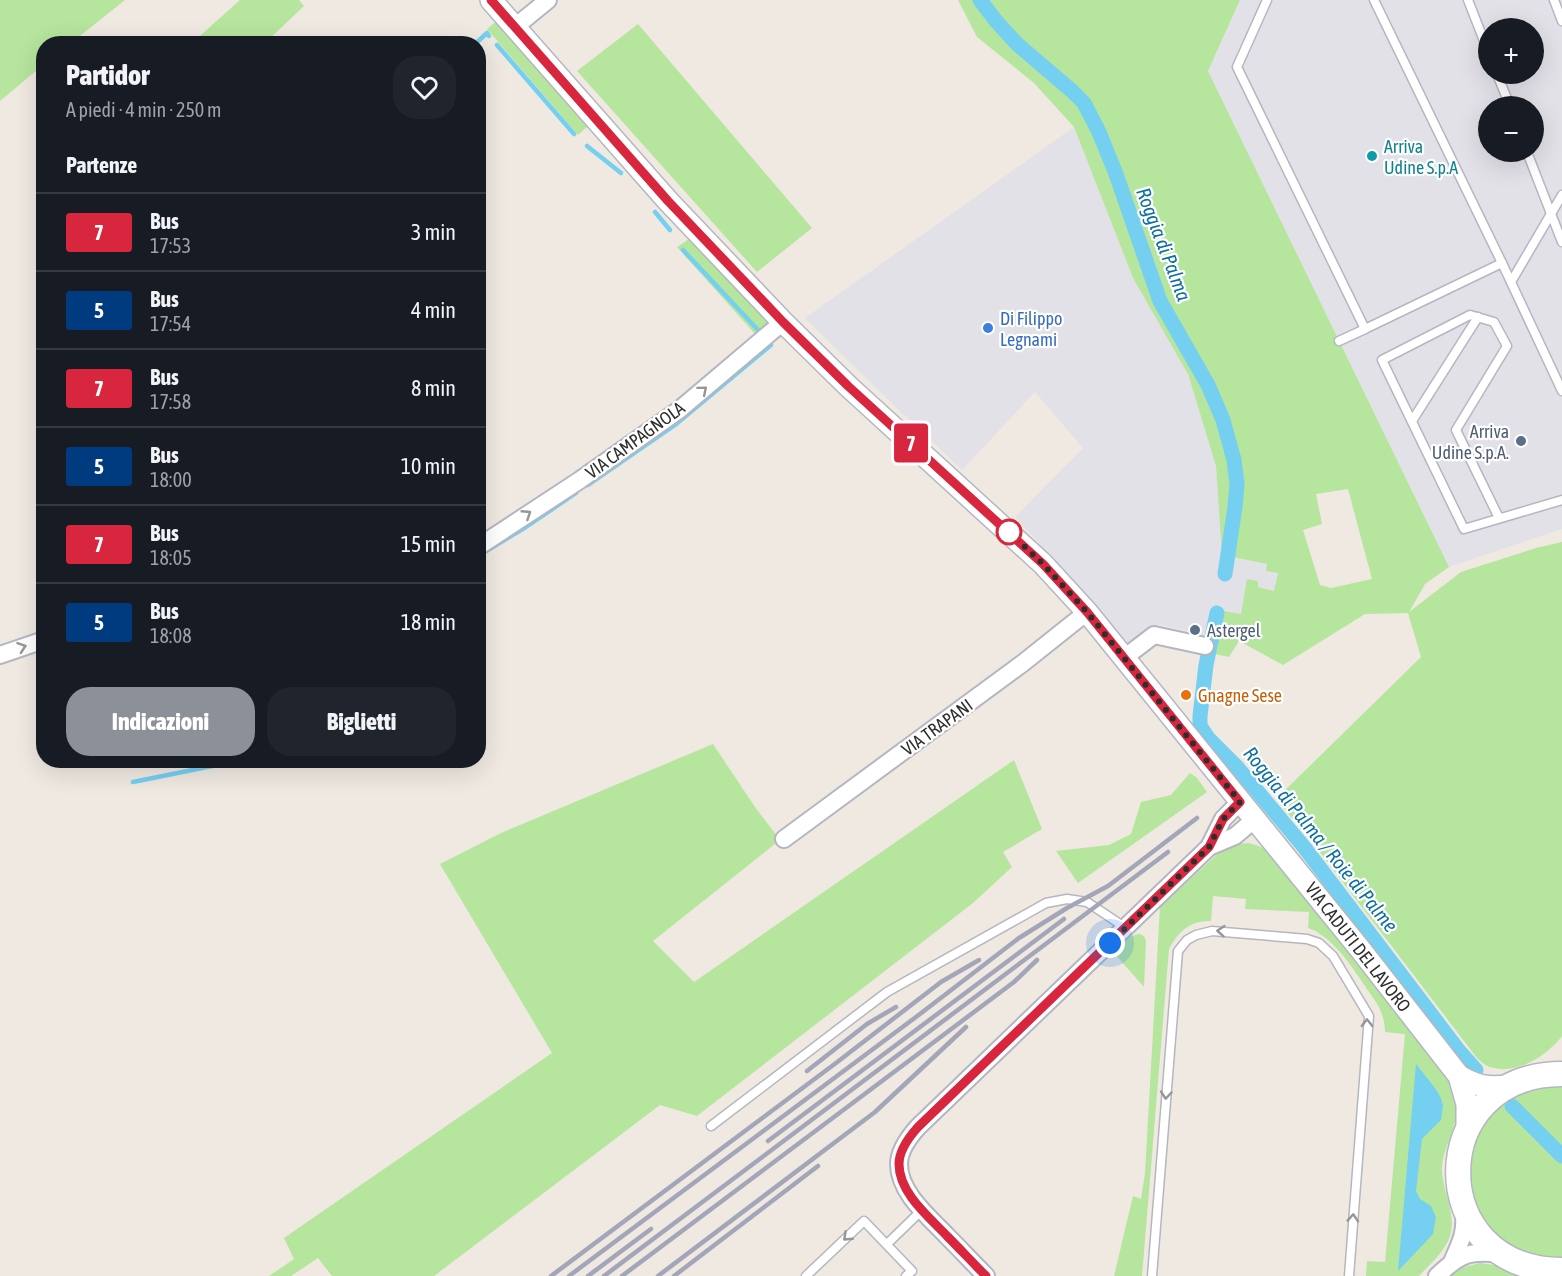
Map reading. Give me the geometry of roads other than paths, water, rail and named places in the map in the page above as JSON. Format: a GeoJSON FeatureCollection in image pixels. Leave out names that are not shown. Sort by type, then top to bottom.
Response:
{"type":"FeatureCollection","features":[{"type":"Feature","properties":{"kind":"main road"},"geometry":{"type":"LineString","coordinates":[[1555,1272],[1523,1265],[1501,1254],[1486,1242],[1473,1227],[1464,1209],[1457,1169],[1460,1149],[1467,1130],[1477,1113],[1490,1098],[1507,1086],[1557,1070]]}},
{"type":"Feature","properties":{"kind":"street","name":"VIA CADUTI DEL LAVORO"},"geometry":{"type":"LineString","coordinates":[[491,0],[668,201],[783,322],[848,386],[1043,564],[1087,612],[1360,949],[1459,1076],[1467,1104],[1467,1130]]}},
{"type":"Feature","properties":{"kind":"street"},"geometry":{"type":"LineString","coordinates":[[515,27],[548,0]]}},
{"type":"Feature","properties":{"kind":"street","name":"VIA CAMPAGNOLA"},"geometry":{"type":"LineString","coordinates":[[486,542],[580,480],[679,410],[783,322]]}},
{"type":"Feature","properties":{"kind":"street","name":"VIA TRAPANI"},"geometry":{"type":"LineString","coordinates":[[784,839],[1023,663],[1087,612]]}},
{"type":"Feature","properties":{"kind":"street"},"geometry":{"type":"LineString","coordinates":[[1125,658],[1154,635],[1205,646]]}},
{"type":"Feature","properties":{"kind":"street"},"geometry":{"type":"LineString","coordinates":[[0,655],[36,643]]}},
{"type":"Feature","properties":{"kind":"street"},"geometry":{"type":"LineString","coordinates":[[986,1276],[922,1210],[909,1193],[899,1168],[903,1150],[918,1127],[1209,847],[1223,819],[1240,802]]}},
{"type":"Feature","properties":{"kind":"street"},"geometry":{"type":"LineString","coordinates":[[1209,847],[1235,836],[1255,819]]}},
{"type":"Feature","properties":{"kind":"street","name":"VIA CADUTI DEL LAVORO"},"geometry":{"type":"LineString","coordinates":[[1459,1076],[1488,1088],[1507,1086]]}},
{"type":"Feature","properties":{"kind":"street"},"geometry":{"type":"LineString","coordinates":[[1452,1262],[1466,1226],[1464,1209]]}},
{"type":"Feature","properties":{"kind":"street"},"geometry":{"type":"LineString","coordinates":[[1437,1276],[1452,1262],[1468,1254],[1484,1252],[1501,1254]]}},
{"type":"Feature","properties":{"kind":"lane"},"geometry":{"type":"LineString","coordinates":[[1266,0],[1237,68],[1365,329]]}},
{"type":"Feature","properties":{"kind":"lane"},"geometry":{"type":"LineString","coordinates":[[1374,0],[1562,391]]}},
{"type":"Feature","properties":{"kind":"lane"},"geometry":{"type":"LineString","coordinates":[[1468,0],[1478,26]]}},
{"type":"Feature","properties":{"kind":"lane"},"geometry":{"type":"LineString","coordinates":[[1554,0],[1562,21]]}},
{"type":"Feature","properties":{"kind":"lane"},"geometry":{"type":"LineString","coordinates":[[1531,162],[1562,242]]}},
{"type":"Feature","properties":{"kind":"lane"},"geometry":{"type":"LineString","coordinates":[[1511,282],[1562,195]]}},
{"type":"Feature","properties":{"kind":"lane"},"geometry":{"type":"LineString","coordinates":[[1339,341],[1502,263]]}},
{"type":"Feature","properties":{"kind":"lane"},"geometry":{"type":"LineString","coordinates":[[1499,518],[1456,430],[1507,346],[1494,321],[1470,315],[1382,360],[1464,528],[1499,518],[1562,500]]}},
{"type":"Feature","properties":{"kind":"lane"},"geometry":{"type":"LineString","coordinates":[[1412,421],[1478,317]]}},
{"type":"Feature","properties":{"kind":"lane"},"geometry":{"type":"LineString","coordinates":[[711,1126],[887,992],[1046,903],[1067,899],[1087,902],[1126,928]]}},
{"type":"Feature","properties":{"kind":"lane"},"geometry":{"type":"LineString","coordinates":[[1152,1276],[1178,951],[1186,940],[1196,934],[1212,931],[1301,938],[1319,943],[1333,957],[1369,1016],[1349,1276]]}},
{"type":"Feature","properties":{"kind":"lane"},"geometry":{"type":"LineString","coordinates":[[887,1244],[922,1210]]}},
{"type":"Feature","properties":{"kind":"lane"},"geometry":{"type":"LineString","coordinates":[[806,1276],[864,1221],[912,1271],[906,1276]]}},
{"type":"Feature","properties":{"kind":"water"},"geometry":{"type":"Polygon","coordinates":[[[1416,1064],[1435,1088],[1443,1106],[1441,1120],[1422,1139],[1416,1191],[1420,1199],[1431,1206],[1436,1217],[1433,1234],[1398,1271],[1416,1064]]]}},
{"type":"Feature","properties":{"kind":"waterway","name":"Roggia di Palma"},"geometry":{"type":"LineString","coordinates":[[980,0],[1017,44],[1084,103],[1116,174],[1160,301],[1208,385],[1223,420],[1234,460],[1237,484],[1225,574]]}},
{"type":"Feature","properties":{"kind":"waterway"},"geometry":{"type":"LineString","coordinates":[[484,36],[487,33],[489,36]]}},
{"type":"Feature","properties":{"kind":"waterway"},"geometry":{"type":"LineString","coordinates":[[497,45],[574,134]]}},
{"type":"Feature","properties":{"kind":"waterway"},"geometry":{"type":"LineString","coordinates":[[587,146],[621,173]]}},
{"type":"Feature","properties":{"kind":"waterway"},"geometry":{"type":"LineString","coordinates":[[655,212],[670,230]]}},
{"type":"Feature","properties":{"kind":"waterway"},"geometry":{"type":"LineString","coordinates":[[683,250],[758,330]]}},
{"type":"Feature","properties":{"kind":"waterway"},"geometry":{"type":"LineString","coordinates":[[588,485],[675,425],[771,345],[769,343]]}},
{"type":"Feature","properties":{"kind":"waterway"},"geometry":{"type":"LineString","coordinates":[[486,551],[576,493]]}},
{"type":"Feature","properties":{"kind":"waterway","name":"Roggia di Palma / Roie di Palme"},"geometry":{"type":"LineString","coordinates":[[1217,613],[1206,665],[1200,726],[1304,847],[1459,1051],[1476,1070]]}},
{"type":"Feature","properties":{"kind":"waterway"},"geometry":{"type":"LineString","coordinates":[[133,782],[202,768]]}},
{"type":"Feature","properties":{"kind":"waterway","name":"Roggia di Palma / Roie di Palme"},"geometry":{"type":"LineString","coordinates":[[1512,1106],[1562,1156]]}},
{"type":"Feature","properties":{"kind":"railway"},"geometry":{"type":"LineString","coordinates":[[569,1276],[1019,938],[1108,886],[1197,818]]}},
{"type":"Feature","properties":{"kind":"railway"},"geometry":{"type":"LineString","coordinates":[[604,1276],[1168,852]]}},
{"type":"Feature","properties":{"kind":"railway"},"geometry":{"type":"LineString","coordinates":[[768,1141],[1064,919]]}},
{"type":"Feature","properties":{"kind":"railway"},"geometry":{"type":"LineString","coordinates":[[551,1276],[941,982],[979,960]]}},
{"type":"Feature","properties":{"kind":"railway"},"geometry":{"type":"LineString","coordinates":[[622,1276],[1014,982],[1037,960]]}},
{"type":"Feature","properties":{"kind":"railway"},"geometry":{"type":"LineString","coordinates":[[807,1071],[867,1024],[896,1007]]}},
{"type":"Feature","properties":{"kind":"railway"},"geometry":{"type":"LineString","coordinates":[[658,1276],[875,1112],[966,1027]]}},
{"type":"Feature","properties":{"kind":"railway"},"geometry":{"type":"LineString","coordinates":[[674,1276],[818,1166]]}},
{"type":"Feature","properties":{"kind":"railway"},"geometry":{"type":"LineString","coordinates":[[588,1276],[651,1229]]}},
{"type":"Feature","properties":{"kind":"place","name":"Arriva Udine S.p.A"},"geometry":{"type":"Point","coordinates":[1372,156]}},
{"type":"Feature","properties":{"kind":"place","name":"Di Filippo Legnami"},"geometry":{"type":"Point","coordinates":[988,328]}},
{"type":"Feature","properties":{"kind":"place","name":"Arriva Udine S.p.A."},"geometry":{"type":"Point","coordinates":[1521,441]}},
{"type":"Feature","properties":{"kind":"place","name":"Astergel"},"geometry":{"type":"Point","coordinates":[1195,630]}},
{"type":"Feature","properties":{"kind":"place","name":"Gnagne Sese"},"geometry":{"type":"Point","coordinates":[1186,695]}}]}
